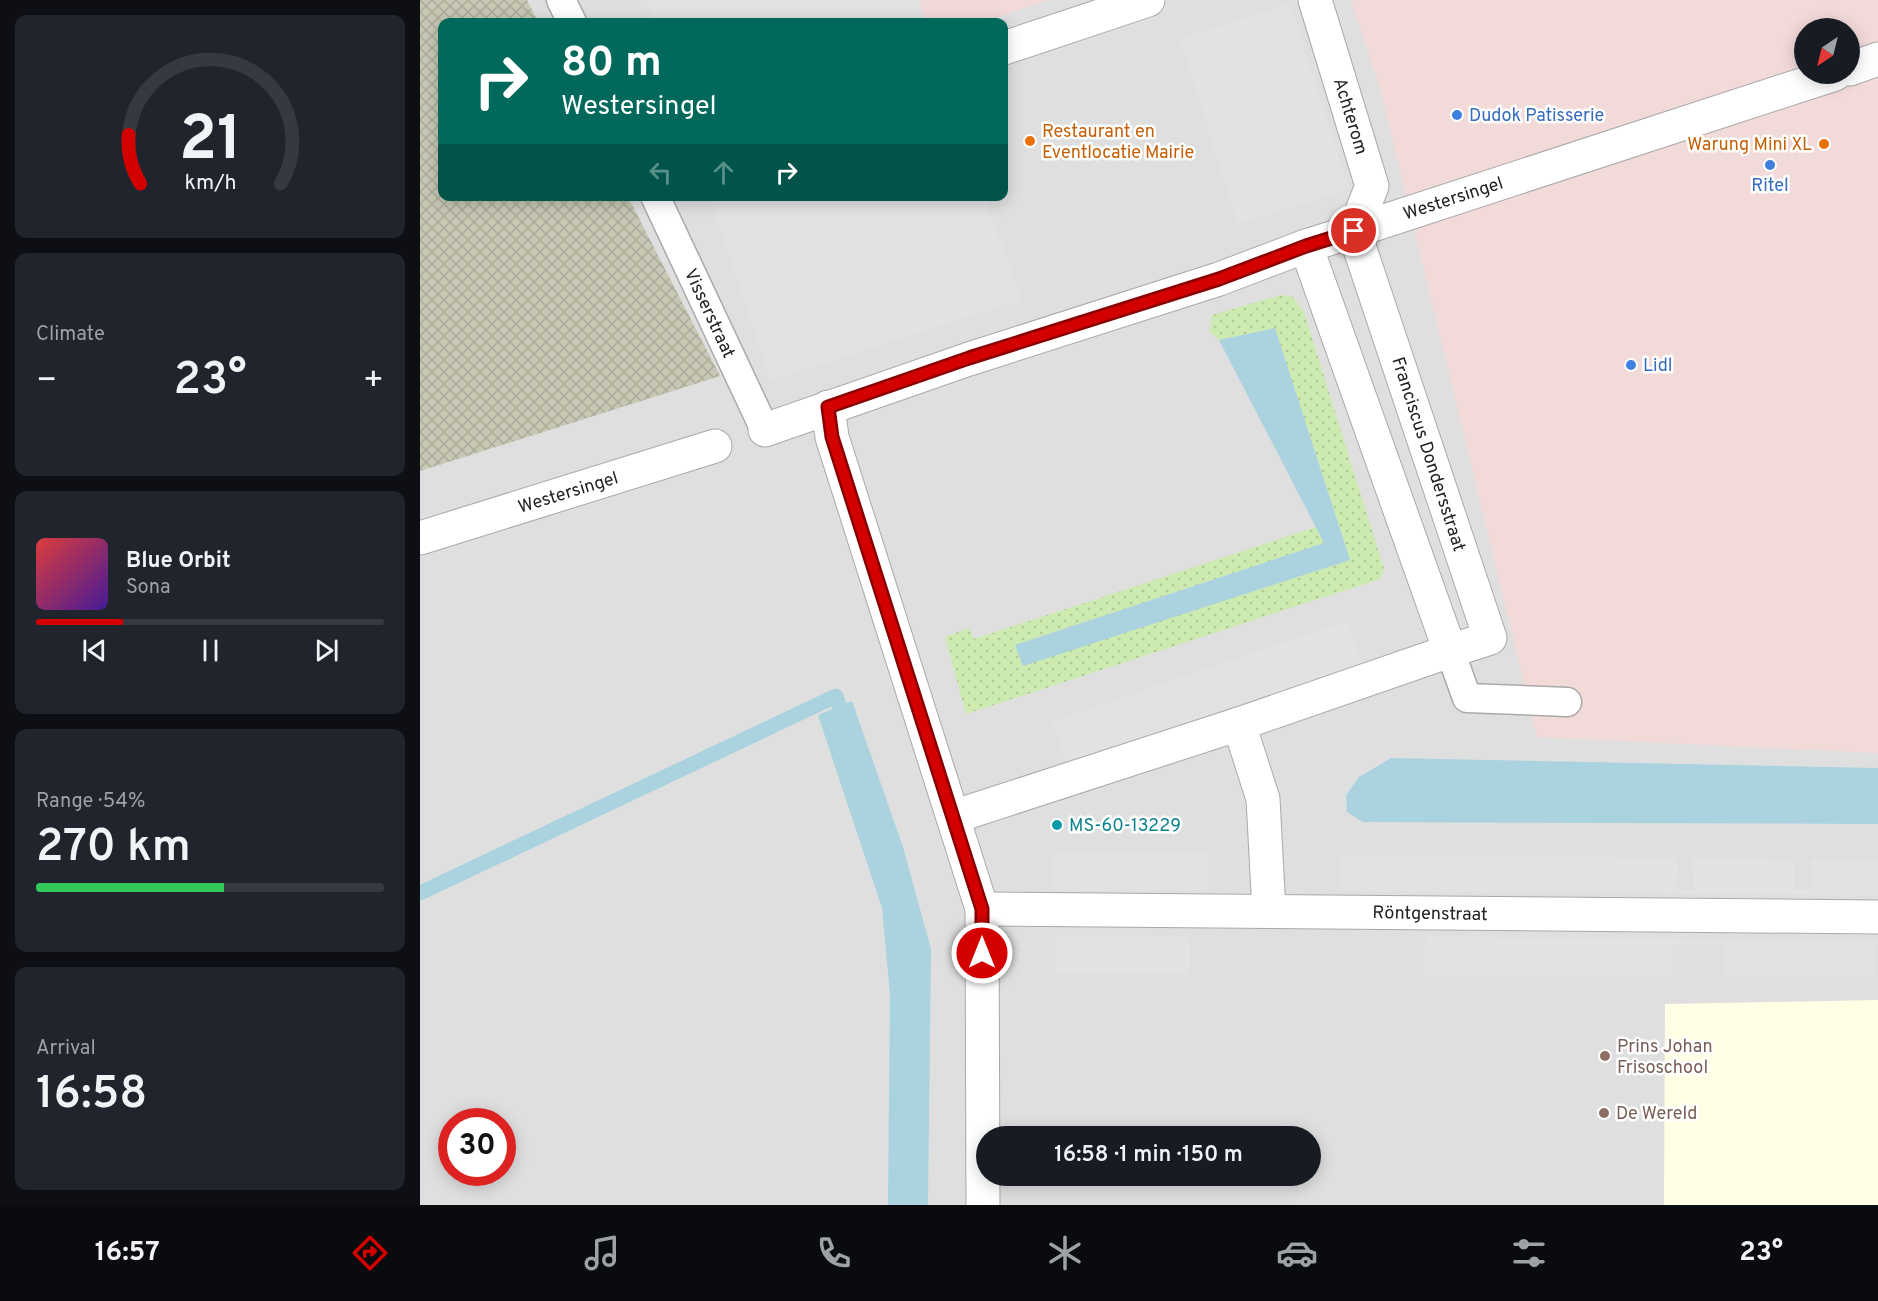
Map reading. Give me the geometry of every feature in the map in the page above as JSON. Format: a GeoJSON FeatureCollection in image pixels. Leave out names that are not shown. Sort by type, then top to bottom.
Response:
{"type":"FeatureCollection","features":[{"type":"Feature","properties":{"kind":"street"},"geometry":{"type":"LineString","coordinates":[[1008,47],[1148,0]]}},
{"type":"Feature","properties":{"kind":"street","name":"Achterom"},"geometry":{"type":"LineString","coordinates":[[1315,0],[1372,186],[1354,231]]}},
{"type":"Feature","properties":{"kind":"street"},"geometry":{"type":"LineString","coordinates":[[1860,65],[1878,59]]}},
{"type":"Feature","properties":{"kind":"street","name":"Westersingel"},"geometry":{"type":"LineString","coordinates":[[765,430],[969,358],[1219,279],[1306,246],[1804,84]]}},
{"type":"Feature","properties":{"kind":"street","name":"Franciscus Dondersstraat"},"geometry":{"type":"LineString","coordinates":[[953,818],[1490,638],[1354,231]]}},
{"type":"Feature","properties":{"kind":"street"},"geometry":{"type":"LineString","coordinates":[[1306,246],[1450,651]]}},
{"type":"Feature","properties":{"kind":"street"},"geometry":{"type":"LineString","coordinates":[[828,407],[832,437],[982,909],[983,1205]]}},
{"type":"Feature","properties":{"kind":"street","name":"Westersingel"},"geometry":{"type":"LineString","coordinates":[[420,538],[715,446]]}},
{"type":"Feature","properties":{"kind":"street"},"geometry":{"type":"LineString","coordinates":[[1239,724],[1263,799],[1269,911]]}},
{"type":"Feature","properties":{"kind":"street","name":"Röntgenstraat"},"geometry":{"type":"LineString","coordinates":[[982,909],[1878,917]]}},
{"type":"Feature","properties":{"kind":"lane"},"geometry":{"type":"LineString","coordinates":[[561,0],[570,18]]}},
{"type":"Feature","properties":{"kind":"lane","name":"Visserstraat"},"geometry":{"type":"LineString","coordinates":[[657,201],[765,430]]}},
{"type":"Feature","properties":{"kind":"lane"},"geometry":{"type":"LineString","coordinates":[[1450,651],[1467,698],[1566,702]]}},
{"type":"Feature","properties":{"kind":"shaded area"},"geometry":{"type":"Polygon","coordinates":[[[420,0],[1878,0],[1878,1205],[420,1205],[420,0]]]}},
{"type":"Feature","properties":{"kind":"shaded area"},"geometry":{"type":"Polygon","coordinates":[[[420,0],[527,0],[536,18],[438,18],[438,201],[630,201],[720,376],[420,471],[420,0]]]}},
{"type":"Feature","properties":{"kind":"shaded area"},"geometry":{"type":"Polygon","coordinates":[[[646,0],[918,0],[925,18],[652,18],[646,0]]]}},
{"type":"Feature","properties":{"kind":"shaded area"},"geometry":{"type":"Polygon","coordinates":[[[919,0],[1049,0],[994,18],[925,18],[919,0]]]}},
{"type":"Feature","properties":{"kind":"shaded area"},"geometry":{"type":"Polygon","coordinates":[[[1351,0],[1878,0],[1878,753],[1537,737],[1380,88],[1351,0]]]}},
{"type":"Feature","properties":{"kind":"shaded area"},"geometry":{"type":"Polygon","coordinates":[[[1290,4],[1349,189],[1238,224],[1180,38],[1290,4]]]}},
{"type":"Feature","properties":{"kind":"shaded area"},"geometry":{"type":"Polygon","coordinates":[[[712,201],[986,201],[1021,300],[771,380],[712,201]]]}},
{"type":"Feature","properties":{"kind":"shaded area"},"geometry":{"type":"Polygon","coordinates":[[[1347,621],[1364,669],[1071,769],[1051,722],[1347,621]]]}},
{"type":"Feature","properties":{"kind":"shaded area"},"geometry":{"type":"Polygon","coordinates":[[[1207,851],[1208,890],[1052,891],[1052,852],[1207,851]]]}},
{"type":"Feature","properties":{"kind":"shaded area"},"geometry":{"type":"Polygon","coordinates":[[[1341,855],[1678,858],[1677,890],[1694,889],[1693,858],[1794,859],[1794,889],[1811,889],[1811,859],[1878,859],[1878,895],[1341,891],[1341,855]]]}},
{"type":"Feature","properties":{"kind":"shaded area"},"geometry":{"type":"Polygon","coordinates":[[[1055,936],[1190,937],[1190,974],[1055,974],[1055,936]]]}},
{"type":"Feature","properties":{"kind":"shaded area"},"geometry":{"type":"Polygon","coordinates":[[[1426,937],[1878,940],[1878,945],[1876,945],[1875,976],[1723,976],[1724,944],[1672,944],[1672,976],[1424,975],[1426,937]]]}},
{"type":"Feature","properties":{"kind":"shaded area"},"geometry":{"type":"Polygon","coordinates":[[[1878,1000],[1878,1205],[1664,1205],[1665,1004],[1878,1000]]]}},
{"type":"Feature","properties":{"kind":"green space"},"geometry":{"type":"Polygon","coordinates":[[[1281,295],[1293,297],[1304,312],[1384,569],[1380,579],[966,714],[945,637],[969,628],[974,639],[1316,527],[1324,543],[1015,645],[1350,560],[1275,328],[1219,340],[1210,332],[1212,315],[1281,295]]]}},
{"type":"Feature","properties":{"kind":"water"},"geometry":{"type":"Polygon","coordinates":[[[1275,328],[1350,560],[1023,666],[1015,645],[1324,543],[1219,340],[1275,328]]]}},
{"type":"Feature","properties":{"kind":"water"},"geometry":{"type":"Polygon","coordinates":[[[852,701],[903,847],[931,949],[928,1205],[888,1205],[890,995],[882,908],[818,715],[852,701]]]}},
{"type":"Feature","properties":{"kind":"water"},"geometry":{"type":"Polygon","coordinates":[[[1391,758],[1878,768],[1878,824],[1363,822],[1347,812],[1346,795],[1359,777],[1391,758]]]}},
{"type":"Feature","properties":{"kind":"waterway"},"geometry":{"type":"LineString","coordinates":[[420,893],[836,696],[845,726]]}},
{"type":"Feature","properties":{"kind":"place","name":"Dudok Patisserie"},"geometry":{"type":"Point","coordinates":[1457,115]}},
{"type":"Feature","properties":{"kind":"place","name":"Restaurant en Eventlocatie Mairie"},"geometry":{"type":"Point","coordinates":[1030,141]}},
{"type":"Feature","properties":{"kind":"place","name":"Warung Mini XL"},"geometry":{"type":"Point","coordinates":[1824,144]}},
{"type":"Feature","properties":{"kind":"place","name":"Ritel"},"geometry":{"type":"Point","coordinates":[1770,165]}},
{"type":"Feature","properties":{"kind":"place","name":"Lidl"},"geometry":{"type":"Point","coordinates":[1631,365]}},
{"type":"Feature","properties":{"kind":"place","name":"MS-60-13229"},"geometry":{"type":"Point","coordinates":[1057,825]}},
{"type":"Feature","properties":{"kind":"place","name":"Prins Johan Frisoschool"},"geometry":{"type":"Point","coordinates":[1605,1056]}},
{"type":"Feature","properties":{"kind":"place","name":"De Wereld"},"geometry":{"type":"Point","coordinates":[1604,1113]}},
{"type":"Feature","properties":{"kind":"route"},"geometry":{"type":"LineString","coordinates":[[982,953],[982,909],[832,437],[828,407],[969,358],[1219,279],[1306,246],[1354,231]]}}]}
